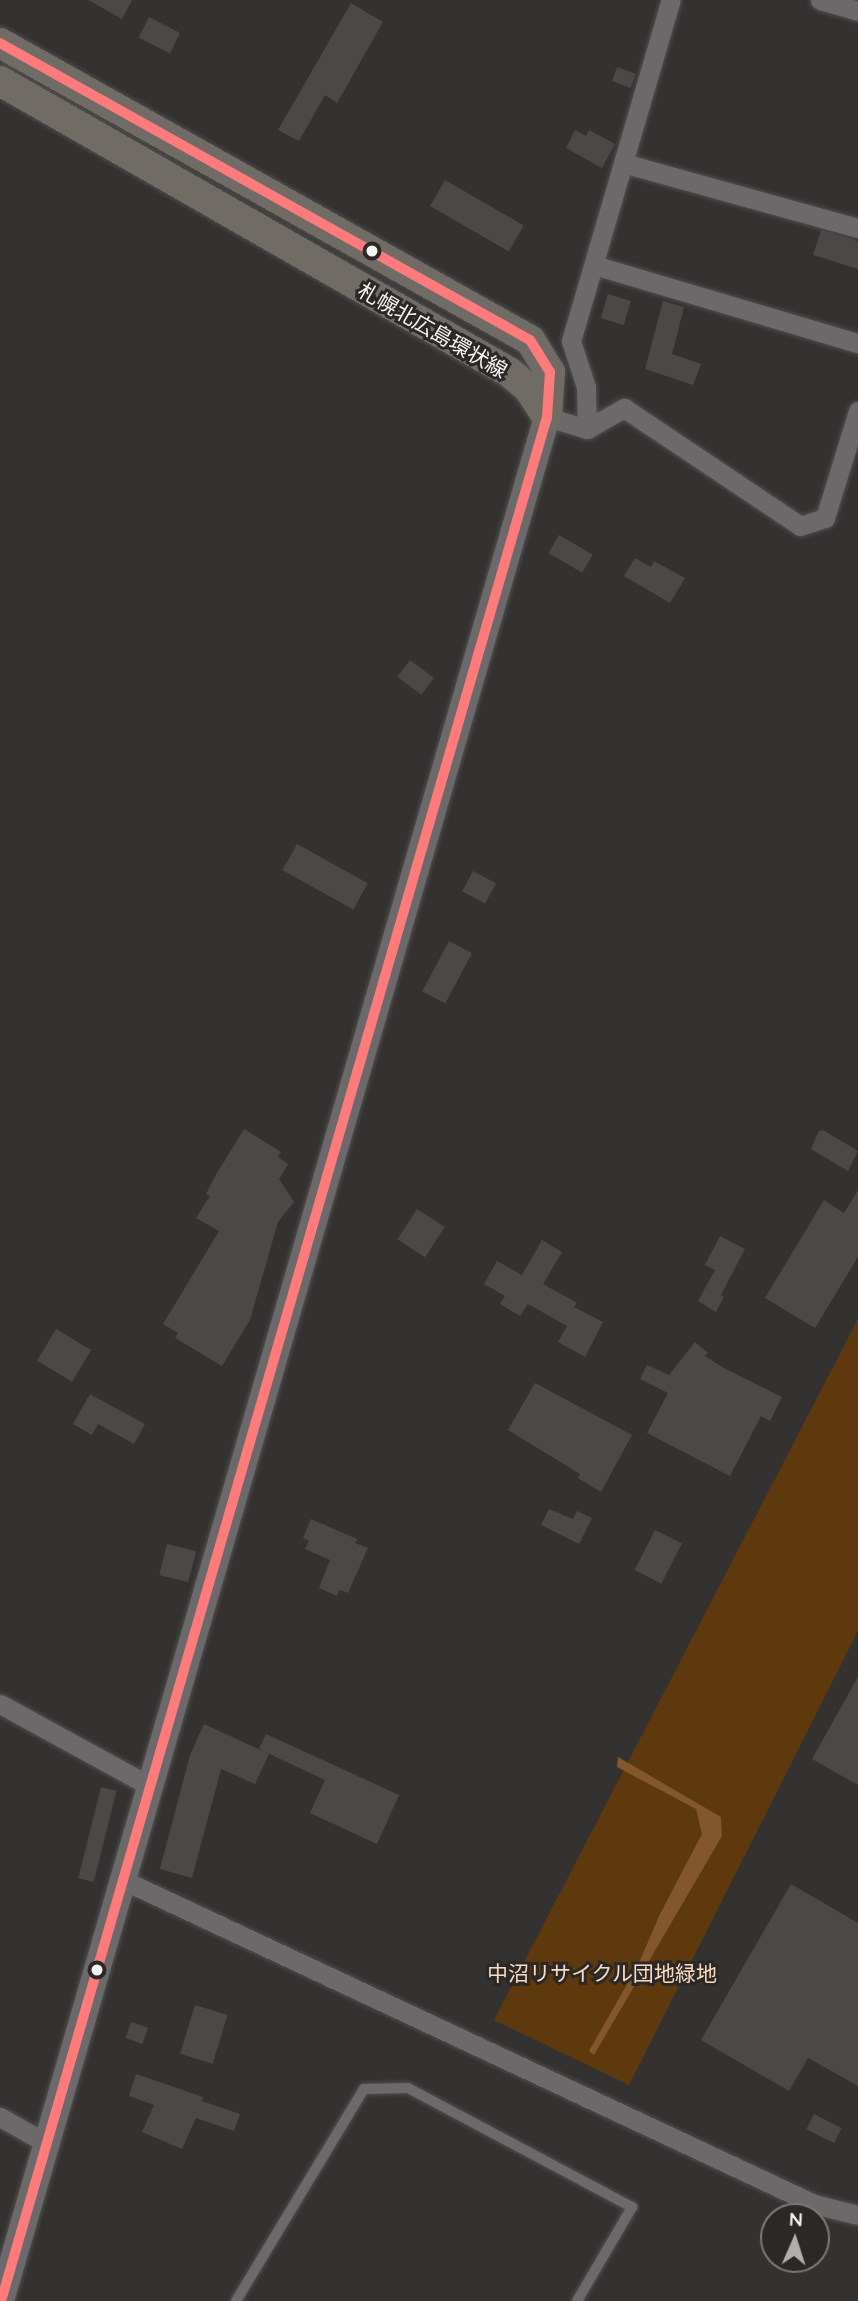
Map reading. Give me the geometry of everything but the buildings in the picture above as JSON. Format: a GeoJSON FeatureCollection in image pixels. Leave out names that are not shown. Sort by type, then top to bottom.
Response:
{"type":"FeatureCollection","features":[{"type":"Feature","properties":{"kind":"main road","name":"札幌北広島環状線"},"geometry":{"type":"LineString","coordinates":[[0,43],[530,340],[550,372],[547,417]]}},
{"type":"Feature","properties":{"kind":"main road","name":"札幌北広島環状線"},"geometry":{"type":"LineString","coordinates":[[0,81],[509,372],[529,389],[547,417]]}},
{"type":"Feature","properties":{"kind":"street"},"geometry":{"type":"LineString","coordinates":[[587,429],[586,387],[571,341],[671,0]]}},
{"type":"Feature","properties":{"kind":"street"},"geometry":{"type":"LineString","coordinates":[[820,0],[858,11]]}},
{"type":"Feature","properties":{"kind":"street"},"geometry":{"type":"LineString","coordinates":[[624,163],[858,228]]}},
{"type":"Feature","properties":{"kind":"street"},"geometry":{"type":"LineString","coordinates":[[594,265],[858,343]]}},
{"type":"Feature","properties":{"kind":"street"},"geometry":{"type":"LineString","coordinates":[[1,2301],[547,417],[587,429],[624,408],[800,526],[825,519],[858,411]]}},
{"type":"Feature","properties":{"kind":"street"},"geometry":{"type":"LineString","coordinates":[[0,1704],[150,1786]]}},
{"type":"Feature","properties":{"kind":"street"},"geometry":{"type":"LineString","coordinates":[[123,1880],[814,2204],[858,2216]]}},
{"type":"Feature","properties":{"kind":"street"},"geometry":{"type":"LineString","coordinates":[[0,2117],[46,2143]]}},
{"type":"Feature","properties":{"kind":"lane"},"geometry":{"type":"LineString","coordinates":[[236,2301],[364,2089],[408,2088],[632,2207],[577,2301]]}},
{"type":"Feature","properties":{"kind":"green space","name":"中沼リサイクル団地緑地"},"geometry":{"type":"Polygon","coordinates":[[[858,1319],[858,1631],[629,2085],[494,2020],[858,1319]]]}},
{"type":"Feature","properties":{"kind":"shaded area"},"geometry":{"type":"Polygon","coordinates":[[[618,1757],[721,1817],[722,1836],[594,2055],[589,2051],[638,1965],[660,1914],[702,1834],[696,1809],[617,1767],[618,1757]]]}},
{"type":"Feature","properties":{"kind":"transit line"},"geometry":{"type":"LineString","coordinates":[[0,43],[530,340],[550,372],[547,417],[1,2301]]}}]}
